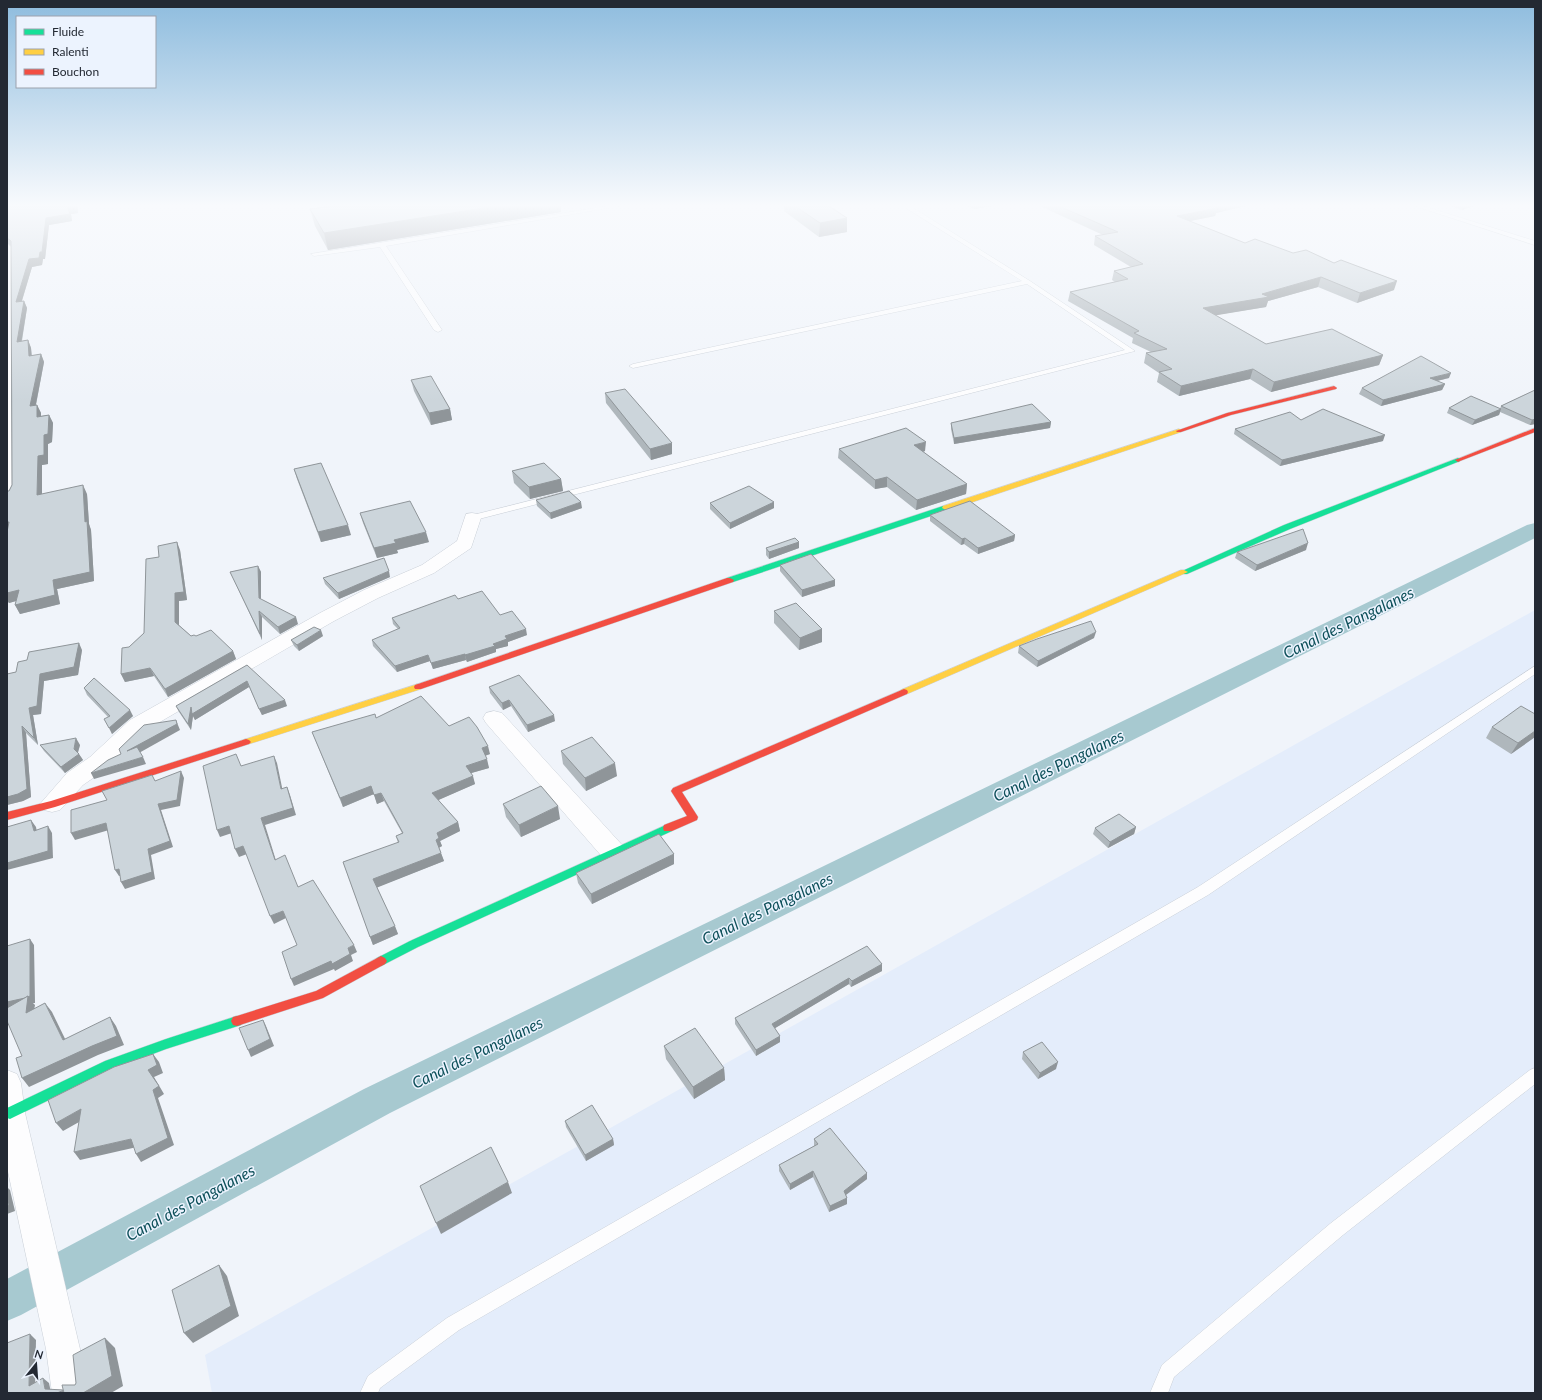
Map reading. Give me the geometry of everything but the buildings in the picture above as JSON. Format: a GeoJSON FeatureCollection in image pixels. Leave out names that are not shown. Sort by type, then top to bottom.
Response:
{"type":"FeatureCollection","features":[{"type":"Feature","properties":{"kind":"street"},"geometry":{"type":"LineString","coordinates":[[7,271],[7,494]]}},
{"type":"Feature","properties":{"kind":"street"},"geometry":{"type":"LineString","coordinates":[[7,816],[52,804],[470,670],[800,556],[1228,414],[1334,388]]}},
{"type":"Feature","properties":{"kind":"street"},"geometry":{"type":"LineString","coordinates":[[10,1112],[108,1065],[166,1044],[319,995],[414,944],[693,817],[676,792],[1287,527],[1535,430]]}},
{"type":"Feature","properties":{"kind":"street"},"geometry":{"type":"LineString","coordinates":[[52,804],[75,779],[98,763],[138,725],[327,617],[371,594],[428,569],[465,544],[472,518]]}},
{"type":"Feature","properties":{"kind":"street"},"geometry":{"type":"LineString","coordinates":[[494,718],[614,853]]}},
{"type":"Feature","properties":{"kind":"street"},"geometry":{"type":"LineString","coordinates":[[7,1083],[10,1112],[63,1349],[69,1393]]}},
{"type":"Feature","properties":{"kind":"lane"},"geometry":{"type":"LineString","coordinates":[[399,271],[438,330]]}},
{"type":"Feature","properties":{"kind":"lane"},"geometry":{"type":"LineString","coordinates":[[472,518],[1131,351],[1011,271]]}},
{"type":"Feature","properties":{"kind":"lane"},"geometry":{"type":"LineString","coordinates":[[633,366],[1028,282]]}},
{"type":"Feature","properties":{"kind":"lane"},"geometry":{"type":"LineString","coordinates":[[369,1393],[374,1382],[453,1324],[1203,891],[1535,669]]}},
{"type":"Feature","properties":{"kind":"lane"},"geometry":{"type":"LineString","coordinates":[[1158,1393],[1168,1371],[1337,1229],[1535,1075]]}},
{"type":"Feature","properties":{"kind":"shaded area"},"geometry":{"type":"Polygon","coordinates":[[[1535,610],[1535,1393],[212,1393],[205,1355],[1535,610]]]}},
{"type":"Feature","properties":{"kind":"waterway","name":"Canal des Pangalanes"},"geometry":{"type":"LineString","coordinates":[[7,1301],[377,1101],[1535,530]]}},
{"type":"Feature","properties":{"kind":"traffic: fast"},"geometry":{"type":"LineString","coordinates":[[1184,572],[1287,527],[1458,460]]}},
{"type":"Feature","properties":{"kind":"traffic: fast"},"geometry":{"type":"LineString","coordinates":[[730,580],[946,508]]}},
{"type":"Feature","properties":{"kind":"traffic: fast"},"geometry":{"type":"LineString","coordinates":[[381,961],[414,944],[668,828]]}},
{"type":"Feature","properties":{"kind":"traffic: fast"},"geometry":{"type":"LineString","coordinates":[[10,1113],[109,1065],[166,1044],[237,1021]]}},
{"type":"Feature","properties":{"kind":"traffic: slow"},"geometry":{"type":"LineString","coordinates":[[946,508],[1179,431]]}},
{"type":"Feature","properties":{"kind":"traffic: slow"},"geometry":{"type":"LineString","coordinates":[[904,692],[1184,572]]}},
{"type":"Feature","properties":{"kind":"traffic: slow"},"geometry":{"type":"LineString","coordinates":[[246,742],[418,687]]}},
{"type":"Feature","properties":{"kind":"traffic: jam"},"geometry":{"type":"LineString","coordinates":[[1179,431],[1229,414],[1334,388]]}},
{"type":"Feature","properties":{"kind":"traffic: jam"},"geometry":{"type":"LineString","coordinates":[[1458,460],[1535,430]]}},
{"type":"Feature","properties":{"kind":"traffic: jam"},"geometry":{"type":"LineString","coordinates":[[418,687],[730,580]]}},
{"type":"Feature","properties":{"kind":"traffic: jam"},"geometry":{"type":"LineString","coordinates":[[668,828],[693,817],[676,791],[904,692]]}},
{"type":"Feature","properties":{"kind":"traffic: jam"},"geometry":{"type":"LineString","coordinates":[[7,816],[52,804],[246,742]]}},
{"type":"Feature","properties":{"kind":"traffic: jam"},"geometry":{"type":"LineString","coordinates":[[237,1021],[319,995],[381,961]]}}]}
